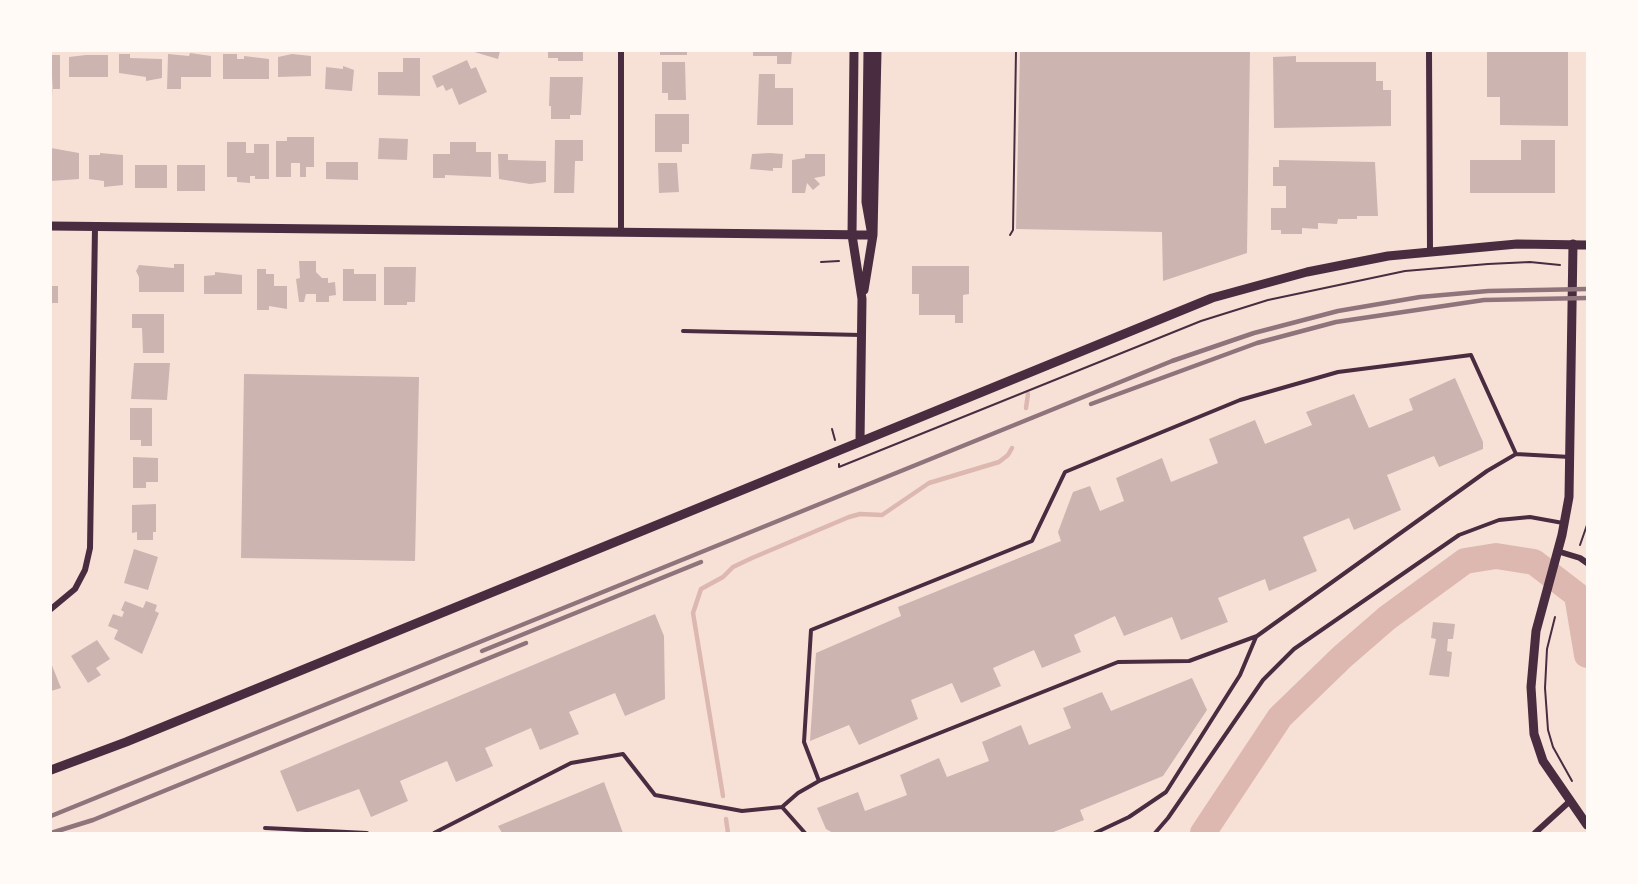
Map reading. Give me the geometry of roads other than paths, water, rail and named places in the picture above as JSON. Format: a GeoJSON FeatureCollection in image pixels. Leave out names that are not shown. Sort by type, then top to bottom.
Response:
{"type":"FeatureCollection","features":[{"type":"Feature","properties":{"kind":"street"},"geometry":{"type":"LineString","coordinates":[[621,51],[621,231]]}},
{"type":"Feature","properties":{"kind":"street"},"geometry":{"type":"LineString","coordinates":[[855,51],[852,235],[862,299]]}},
{"type":"Feature","properties":{"kind":"street"},"geometry":{"type":"LineString","coordinates":[[868,51],[866,202],[867,219],[873,235]]}},
{"type":"Feature","properties":{"kind":"street"},"geometry":{"type":"LineString","coordinates":[[860,441],[862,299],[873,235],[877,51]]}},
{"type":"Feature","properties":{"kind":"street"},"geometry":{"type":"LineString","coordinates":[[1429,51],[1430,251]]}},
{"type":"Feature","properties":{"kind":"street"},"geometry":{"type":"LineString","coordinates":[[51,226],[873,235]]}},
{"type":"Feature","properties":{"kind":"street"},"geometry":{"type":"LineString","coordinates":[[51,609],[75,589],[85,570],[90,548],[95,226]]}},
{"type":"Feature","properties":{"kind":"street"},"geometry":{"type":"LineString","coordinates":[[51,770],[126,742],[1212,298],[1307,272],[1430,251],[1517,244],[1587,245]]}},
{"type":"Feature","properties":{"kind":"street"},"geometry":{"type":"LineString","coordinates":[[1573,244],[1571,457],[1565,524],[1536,631],[1530,687],[1533,723],[1543,761],[1569,802],[1587,825]]}},
{"type":"Feature","properties":{"kind":"street"},"geometry":{"type":"LineString","coordinates":[[1557,551],[1580,558],[1587,563]]}},
{"type":"Feature","properties":{"kind":"street"},"geometry":{"type":"LineString","coordinates":[[1535,833],[1569,802]]}},
{"type":"Feature","properties":{"kind":"lane"},"geometry":{"type":"LineString","coordinates":[[683,331],[861,335]]}},
{"type":"Feature","properties":{"kind":"lane"},"geometry":{"type":"LineString","coordinates":[[819,781],[804,742],[811,630],[1032,541],[1065,472],[1240,400],[1338,372],[1471,355],[1515,454]]}},
{"type":"Feature","properties":{"kind":"lane"},"geometry":{"type":"LineString","coordinates":[[434,833],[571,763],[623,754],[655,795],[742,811],[782,807],[798,793],[819,781],[1118,662],[1189,660],[1257,636],[1487,471],[1515,454],[1571,457]]}},
{"type":"Feature","properties":{"kind":"lane"},"geometry":{"type":"LineString","coordinates":[[1155,833],[1168,818],[1263,680],[1294,649],[1459,536],[1499,520],[1530,517],[1565,524]]}},
{"type":"Feature","properties":{"kind":"lane"},"geometry":{"type":"LineString","coordinates":[[1095,833],[1129,817],[1166,792],[1240,675],[1257,636]]}},
{"type":"Feature","properties":{"kind":"lane"},"geometry":{"type":"LineString","coordinates":[[782,807],[805,833]]}},
{"type":"Feature","properties":{"kind":"lane"},"geometry":{"type":"LineString","coordinates":[[265,828],[367,833]]}},
{"type":"Feature","properties":{"kind":"waterway"},"geometry":{"type":"LineString","coordinates":[[1026,408],[1028,394]]}},
{"type":"Feature","properties":{"kind":"waterway"},"geometry":{"type":"LineString","coordinates":[[723,796],[693,613],[701,589],[723,577],[733,567],[752,558],[849,517],[860,514],[882,515],[929,483],[999,462],[1008,455],[1012,448]]}},
{"type":"Feature","properties":{"kind":"waterway"},"geometry":{"type":"LineString","coordinates":[[1203,833],[1280,717],[1342,657],[1387,618],[1465,561],[1496,556],[1534,562],[1577,595],[1587,655]]}},
{"type":"Feature","properties":{"kind":"waterway"},"geometry":{"type":"LineString","coordinates":[[726,819],[728,833]]}},
{"type":"Feature","properties":{"kind":"railway"},"geometry":{"type":"LineString","coordinates":[[51,816],[1172,361],[1254,333],[1338,311],[1420,297],[1488,291],[1587,289]]}},
{"type":"Feature","properties":{"kind":"railway"},"geometry":{"type":"LineString","coordinates":[[1091,404],[1257,343],[1336,322],[1484,300],[1587,298]]}},
{"type":"Feature","properties":{"kind":"railway"},"geometry":{"type":"LineString","coordinates":[[482,651],[701,562]]}},
{"type":"Feature","properties":{"kind":"railway"},"geometry":{"type":"LineString","coordinates":[[51,833],[93,820],[526,643]]}}]}
